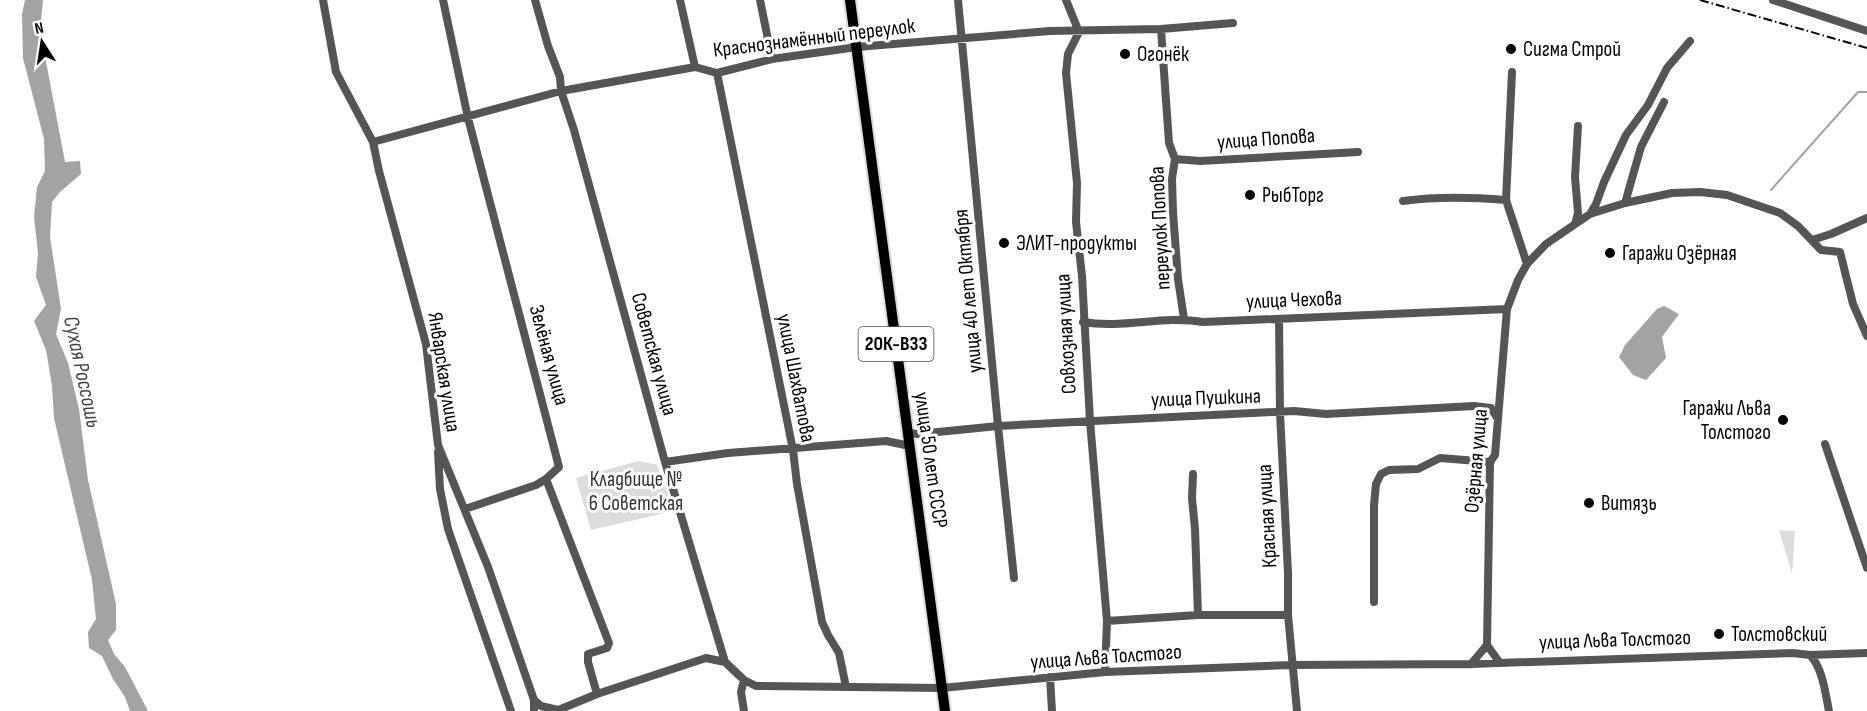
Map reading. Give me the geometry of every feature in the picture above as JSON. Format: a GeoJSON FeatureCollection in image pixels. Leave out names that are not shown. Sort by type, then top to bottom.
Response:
{"type":"FeatureCollection","features":[{"type":"Feature","properties":{"kind":"main road","name":"улица 50 лет СССР"},"geometry":{"type":"LineString","coordinates":[[850,0],[945,711]]}},
{"type":"Feature","properties":{"kind":"street","name":"Январская улица"},"geometry":{"type":"LineString","coordinates":[[323,0],[336,72],[373,142],[426,344],[438,445],[465,509],[534,700],[534,711]]}},
{"type":"Feature","properties":{"kind":"street","name":"Зелёная улица"},"geometry":{"type":"LineString","coordinates":[[443,0],[468,118],[559,467],[546,479]]}},
{"type":"Feature","properties":{"kind":"street","name":"Советская улица"},"geometry":{"type":"LineString","coordinates":[[536,0],[548,46],[560,77],[561,92],[574,130],[665,462],[725,662],[744,680]]}},
{"type":"Feature","properties":{"kind":"street"},"geometry":{"type":"LineString","coordinates":[[680,0],[695,67]]}},
{"type":"Feature","properties":{"kind":"street"},"geometry":{"type":"LineString","coordinates":[[760,0],[772,59]]}},
{"type":"Feature","properties":{"kind":"street","name":"улица 40 лет Октября"},"geometry":{"type":"LineString","coordinates":[[958,0],[1014,578]]}},
{"type":"Feature","properties":{"kind":"street"},"geometry":{"type":"LineString","coordinates":[[1066,0],[1079,32]]}},
{"type":"Feature","properties":{"kind":"street"},"geometry":{"type":"LineString","coordinates":[[1773,0],[1867,31]]}},
{"type":"Feature","properties":{"kind":"street","name":"Краснознамённый переулок"},"geometry":{"type":"LineString","coordinates":[[373,142],[561,92],[695,67],[717,73],[772,59],[857,48],[1050,31],[1161,29],[1233,23]]}},
{"type":"Feature","properties":{"kind":"street","name":"переулок Попова"},"geometry":{"type":"LineString","coordinates":[[1161,29],[1169,143],[1175,159],[1172,178],[1173,212],[1178,279],[1184,319]]}},
{"type":"Feature","properties":{"kind":"street","name":"Совхозная улица"},"geometry":{"type":"LineString","coordinates":[[1079,32],[1068,54],[1066,73],[1077,183],[1076,222],[1107,621],[1105,672]]}},
{"type":"Feature","properties":{"kind":"street"},"geometry":{"type":"LineString","coordinates":[[1590,214],[1626,135],[1648,105],[1667,68],[1690,40]]}},
{"type":"Feature","properties":{"kind":"street"},"geometry":{"type":"LineString","coordinates":[[1512,72],[1506,200],[1527,264]]}},
{"type":"Feature","properties":{"kind":"street","name":"улица Шахватова"},"geometry":{"type":"LineString","coordinates":[[717,73],[793,450],[822,622],[839,653],[846,687]]}},
{"type":"Feature","properties":{"kind":"street"},"geometry":{"type":"LineString","coordinates":[[1664,102],[1641,147],[1624,203],[1672,193],[1700,192],[1727,195],[1780,213],[1821,250],[1840,252],[1853,304],[1867,336]]}},
{"type":"Feature","properties":{"kind":"street"},"geometry":{"type":"LineString","coordinates":[[1575,224],[1578,213],[1575,177],[1578,126]]}},
{"type":"Feature","properties":{"kind":"street","name":"улица Попова"},"geometry":{"type":"LineString","coordinates":[[1175,159],[1200,161],[1358,152]]}},
{"type":"Feature","properties":{"kind":"street"},"geometry":{"type":"LineString","coordinates":[[1403,201],[1463,197],[1506,200]]}},
{"type":"Feature","properties":{"kind":"street","name":"Озёрная улица"},"geometry":{"type":"LineString","coordinates":[[1487,645],[1490,462],[1495,456],[1507,309],[1527,264],[1546,244],[1590,214],[1624,203]]}},
{"type":"Feature","properties":{"kind":"street"},"geometry":{"type":"LineString","coordinates":[[1812,240],[1867,218]]}},
{"type":"Feature","properties":{"kind":"street","name":"улица Чехова"},"geometry":{"type":"LineString","coordinates":[[1083,322],[1099,325],[1184,319],[1203,322],[1507,309]]}},
{"type":"Feature","properties":{"kind":"street","name":"Красная улица"},"geometry":{"type":"LineString","coordinates":[[1279,319],[1280,413],[1288,573],[1287,615],[1297,711]]}},
{"type":"Feature","properties":{"kind":"street","name":"улица Пушкина"},"geometry":{"type":"LineString","coordinates":[[908,433],[998,426],[1294,411],[1326,414],[1474,406],[1491,408],[1498,419]]}},
{"type":"Feature","properties":{"kind":"street"},"geometry":{"type":"LineString","coordinates":[[665,462],[728,453],[793,450],[886,441],[910,446]]}},
{"type":"Feature","properties":{"kind":"street"},"geometry":{"type":"LineString","coordinates":[[1825,444],[1867,568]]}},
{"type":"Feature","properties":{"kind":"street"},"geometry":{"type":"LineString","coordinates":[[438,445],[440,489],[448,529],[511,711]]}},
{"type":"Feature","properties":{"kind":"street"},"geometry":{"type":"LineString","coordinates":[[1374,602],[1374,505],[1376,484],[1381,474],[1389,470],[1418,469],[1440,458],[1490,462]]}},
{"type":"Feature","properties":{"kind":"street"},"geometry":{"type":"LineString","coordinates":[[1194,474],[1192,498],[1197,615]]}},
{"type":"Feature","properties":{"kind":"street"},"geometry":{"type":"LineString","coordinates":[[465,509],[536,485],[546,479],[609,643],[607,648],[588,654],[597,694]]}},
{"type":"Feature","properties":{"kind":"street"},"geometry":{"type":"LineString","coordinates":[[1107,621],[1197,615],[1287,615]]}},
{"type":"Feature","properties":{"kind":"street"},"geometry":{"type":"LineString","coordinates":[[1471,664],[1487,645],[1500,663]]}},
{"type":"Feature","properties":{"kind":"street","name":"улица Льва Толстого"},"geometry":{"type":"LineString","coordinates":[[744,680],[756,686],[942,688],[1105,672],[1291,665],[1471,664],[1867,652]]}},
{"type":"Feature","properties":{"kind":"street"},"geometry":{"type":"LineString","coordinates":[[1810,655],[1817,663],[1828,711]]}},
{"type":"Feature","properties":{"kind":"street"},"geometry":{"type":"LineString","coordinates":[[534,700],[541,706],[557,710],[597,694],[706,658],[725,662]]}},
{"type":"Feature","properties":{"kind":"street"},"geometry":{"type":"LineString","coordinates":[[1050,677],[1052,711]]}},
{"type":"Feature","properties":{"kind":"street"},"geometry":{"type":"LineString","coordinates":[[744,680],[741,692],[744,711]]}},
{"type":"Feature","properties":{"kind":"green space","name":"Кладбище № 6 Советская"},"geometry":{"type":"Polygon","coordinates":[[[639,461],[657,465],[674,511],[591,530],[576,478],[639,461]]]}},
{"type":"Feature","properties":{"kind":"green space"},"geometry":{"type":"Polygon","coordinates":[[[1779,530],[1795,531],[1792,574],[1779,530]]]}},
{"type":"Feature","properties":{"kind":"shaded area","name":"Сухая Россошь"},"geometry":{"type":"Polygon","coordinates":[[[25,0],[43,0],[40,30],[65,162],[80,161],[81,174],[52,202],[50,237],[61,309],[56,334],[68,363],[79,409],[88,480],[116,604],[116,630],[108,640],[148,711],[130,711],[125,697],[102,656],[89,648],[88,632],[96,619],[92,580],[54,418],[46,350],[34,321],[46,305],[36,277],[38,253],[34,217],[37,187],[45,171],[44,139],[23,58],[22,14],[25,0]]]}},
{"type":"Feature","properties":{"kind":"shaded area"},"geometry":{"type":"Polygon","coordinates":[[[1664,306],[1679,314],[1662,337],[1666,358],[1646,380],[1633,375],[1619,357],[1625,345],[1657,309],[1664,306]]]}},
{"type":"Feature","properties":{"kind":"waterway"},"geometry":{"type":"LineString","coordinates":[[1771,190],[1858,92],[1867,92]]}},
{"type":"Feature","properties":{"kind":"railway"},"geometry":{"type":"LineString","coordinates":[[1700,0],[1867,48]]}},
{"type":"Feature","properties":{"kind":"place","name":"Сигма Строй"},"geometry":{"type":"Point","coordinates":[1511,49]}},
{"type":"Feature","properties":{"kind":"place","name":"Огонёк"},"geometry":{"type":"Point","coordinates":[1125,54]}},
{"type":"Feature","properties":{"kind":"place","name":"РыбТорг"},"geometry":{"type":"Point","coordinates":[1250,195]}},
{"type":"Feature","properties":{"kind":"place","name":"ЭЛИТ-продукты"},"geometry":{"type":"Point","coordinates":[1004,243]}},
{"type":"Feature","properties":{"kind":"place","name":"Гаражи Озёрная"},"geometry":{"type":"Point","coordinates":[1610,253]}},
{"type":"Feature","properties":{"kind":"place","name":"Гаражи Льва Толстого"},"geometry":{"type":"Point","coordinates":[1783,420]}},
{"type":"Feature","properties":{"kind":"place","name":"Витязь"},"geometry":{"type":"Point","coordinates":[1589,503]}},
{"type":"Feature","properties":{"kind":"place","name":"Толстовский"},"geometry":{"type":"Point","coordinates":[1719,634]}}]}
